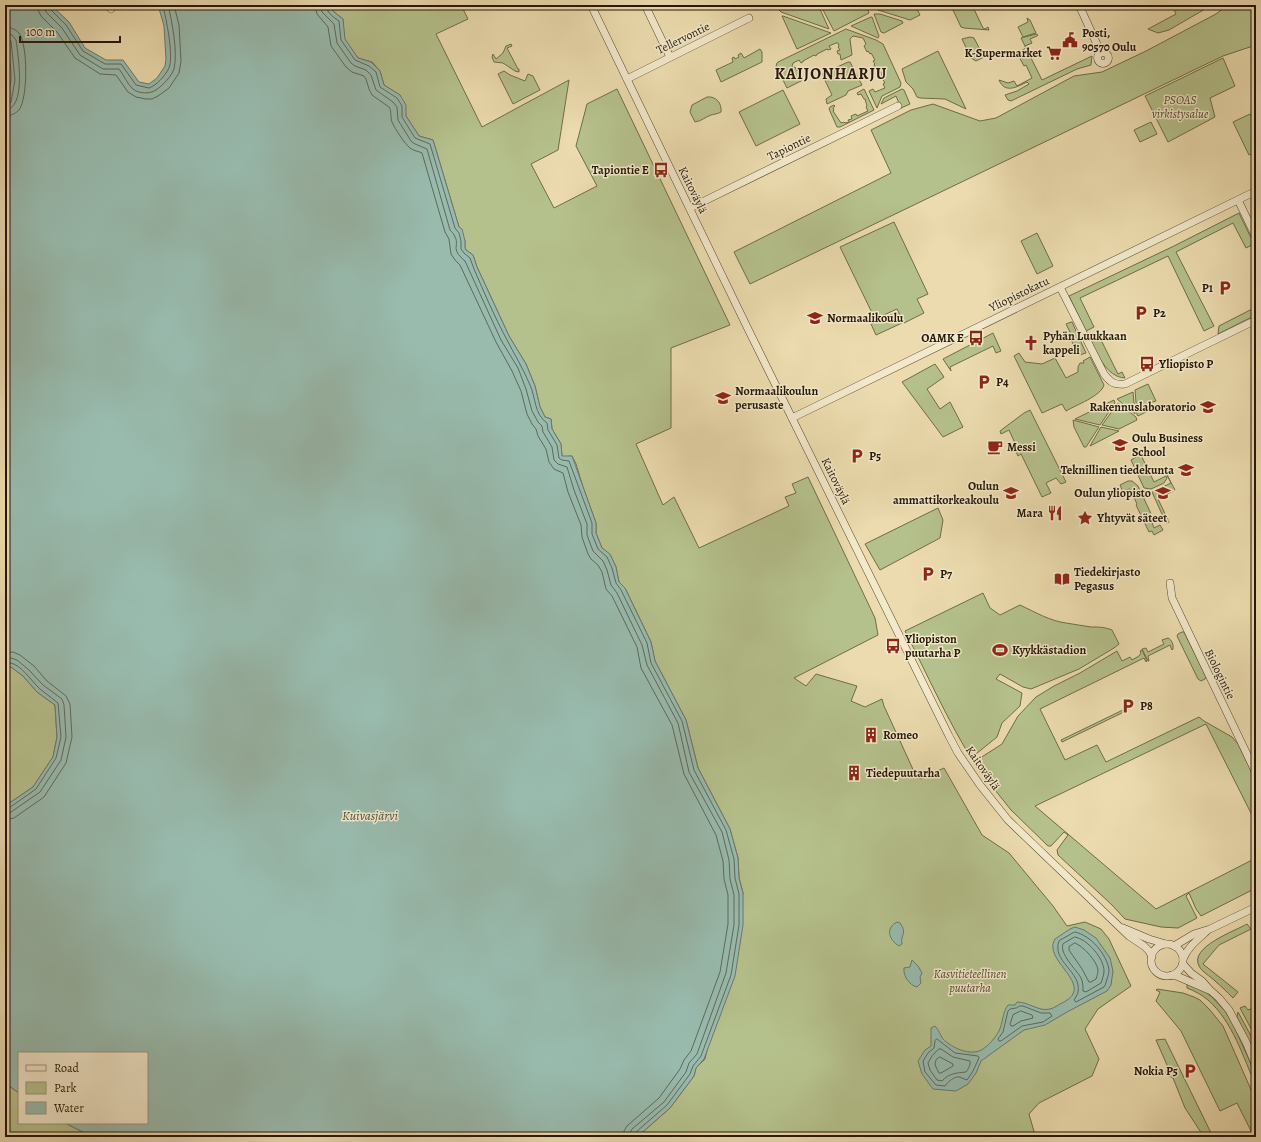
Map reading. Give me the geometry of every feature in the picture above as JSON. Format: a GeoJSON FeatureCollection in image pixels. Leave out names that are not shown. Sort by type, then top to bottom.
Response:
{"type":"FeatureCollection","features":[{"type":"Feature","properties":{"kind":"street","name":"Kaitoväylä"},"geometry":{"type":"LineString","coordinates":[[592,5],[792,418],[958,753],[980,785],[1008,820],[1129,936],[1144,946],[1152,957]]}},
{"type":"Feature","properties":{"kind":"street"},"geometry":{"type":"LineString","coordinates":[[645,5],[670,57]]}},
{"type":"Feature","properties":{"kind":"street"},"geometry":{"type":"LineString","coordinates":[[1079,5],[1101,53]]}},
{"type":"Feature","properties":{"kind":"street","name":"Tellervontie"},"geometry":{"type":"LineString","coordinates":[[627,79],[749,18]]}},
{"type":"Feature","properties":{"kind":"street","name":"Tapiontie"},"geometry":{"type":"LineString","coordinates":[[690,208],[898,106]]}},
{"type":"Feature","properties":{"kind":"street","name":"Yliopistokatu"},"geometry":{"type":"LineString","coordinates":[[792,418],[1256,191]]}},
{"type":"Feature","properties":{"kind":"street"},"geometry":{"type":"LineString","coordinates":[[1238,200],[1256,237]]}},
{"type":"Feature","properties":{"kind":"street"},"geometry":{"type":"LineString","coordinates":[[1060,286],[1104,374],[1109,381],[1118,384],[1125,384],[1256,320]]}},
{"type":"Feature","properties":{"kind":"street","name":"Biologintie"},"geometry":{"type":"LineString","coordinates":[[1170,583],[1172,598],[1256,773]]}},
{"type":"Feature","properties":{"kind":"street"},"geometry":{"type":"LineString","coordinates":[[1174,946],[1194,934],[1210,929],[1256,907]]}},
{"type":"Feature","properties":{"kind":"street","name":"Kaitoväylä"},"geometry":{"type":"LineString","coordinates":[[1119,926],[1166,945]]}},
{"type":"Feature","properties":{"kind":"street"},"geometry":{"type":"LineString","coordinates":[[1172,975],[1179,971],[1186,952],[1210,929]]}},
{"type":"Feature","properties":{"kind":"street"},"geometry":{"type":"LineString","coordinates":[[1210,990],[1172,975],[1164,975],[1157,972],[1153,965],[1152,957],[1156,950],[1162,945],[1166,945],[1174,946],[1180,952],[1183,962],[1191,973],[1202,981],[1228,1010],[1246,1042],[1256,1066]]}},
{"type":"Feature","properties":{"kind":"green space","name":"Kasvitieteellinen puutarha"},"geometry":{"type":"Polygon","coordinates":[[[329,5],[461,5],[468,19],[436,34],[482,127],[569,80],[558,150],[531,164],[554,208],[597,186],[576,146],[587,104],[617,89],[730,325],[671,348],[671,428],[636,444],[663,505],[674,497],[699,548],[789,506],[785,497],[796,493],[792,484],[808,477],[875,618],[878,635],[794,678],[806,686],[816,674],[857,686],[851,701],[865,707],[882,699],[916,776],[921,779],[944,768],[982,835],[1009,853],[1053,906],[1067,926],[1085,922],[1101,929],[1109,939],[1131,986],[1098,1009],[1085,1029],[1099,1059],[1092,1076],[1039,1103],[1029,1114],[1035,1135],[1037,1137],[637,1137],[670,1108],[694,1076],[696,1068],[705,1059],[743,893],[739,878],[738,858],[730,829],[698,768],[686,720],[655,661],[651,642],[625,588],[619,582],[616,567],[610,555],[602,548],[596,533],[596,523],[576,464],[572,456],[562,457],[561,444],[552,429],[551,419],[545,417],[540,407],[535,386],[526,364],[509,336],[477,267],[473,255],[466,250],[465,241],[459,227],[433,140],[419,136],[406,116],[400,95],[384,85],[380,71],[372,62],[358,58],[344,39],[343,19],[334,12],[329,5]]]}},
{"type":"Feature","properties":{"kind":"green space"},"geometry":{"type":"Polygon","coordinates":[[[782,5],[813,5],[819,7],[829,29],[781,12],[778,7],[782,5]]]}},
{"type":"Feature","properties":{"kind":"green space"},"geometry":{"type":"Polygon","coordinates":[[[823,5],[853,5],[868,10],[869,13],[834,31],[822,8],[823,5]]]}},
{"type":"Feature","properties":{"kind":"green space"},"geometry":{"type":"Polygon","coordinates":[[[889,5],[918,5],[917,9],[920,15],[910,20],[878,10],[889,5]]]}},
{"type":"Feature","properties":{"kind":"green space"},"geometry":{"type":"Polygon","coordinates":[[[964,5],[972,5],[983,28],[985,29],[988,27],[989,30],[961,27],[953,10],[964,5]]]}},
{"type":"Feature","properties":{"kind":"green space"},"geometry":{"type":"Polygon","coordinates":[[[1172,5],[1212,5],[1169,30],[1158,33],[1148,29],[1176,14],[1172,5]]]}},
{"type":"Feature","properties":{"kind":"green space"},"geometry":{"type":"Polygon","coordinates":[[[1228,5],[1256,5],[1256,45],[1223,56],[750,284],[734,252],[891,173],[871,130],[911,110],[933,104],[980,121],[996,118],[1074,76],[1102,72],[1146,51],[1216,14],[1228,5]]]}},
{"type":"Feature","properties":{"kind":"green space"},"geometry":{"type":"Polygon","coordinates":[[[874,14],[880,14],[902,21],[903,23],[884,33],[881,32],[874,14]]]}},
{"type":"Feature","properties":{"kind":"green space"},"geometry":{"type":"Polygon","coordinates":[[[783,16],[831,33],[797,49],[783,16]]]}},
{"type":"Feature","properties":{"kind":"green space"},"geometry":{"type":"Polygon","coordinates":[[[871,17],[879,36],[878,38],[851,26],[871,17]]]}},
{"type":"Feature","properties":{"kind":"green space"},"geometry":{"type":"Polygon","coordinates":[[[1027,18],[1030,20],[1036,33],[1023,37],[1018,27],[1028,22],[1027,18]]]}},
{"type":"Feature","properties":{"kind":"green space"},"geometry":{"type":"Polygon","coordinates":[[[846,29],[883,44],[901,83],[900,87],[882,96],[877,108],[869,91],[873,89],[875,92],[885,88],[883,84],[885,83],[881,77],[881,72],[879,73],[878,70],[876,70],[873,61],[875,60],[871,53],[870,54],[868,51],[867,52],[864,46],[866,44],[863,38],[853,36],[850,39],[852,55],[841,60],[840,54],[838,54],[837,51],[840,50],[838,47],[839,46],[838,43],[836,43],[829,46],[831,49],[827,49],[815,56],[814,55],[801,63],[799,60],[793,63],[793,68],[795,67],[797,71],[799,70],[800,76],[802,76],[803,80],[787,88],[776,66],[778,62],[846,29]]]}},
{"type":"Feature","properties":{"kind":"green space"},"geometry":{"type":"Polygon","coordinates":[[[1036,34],[1038,35],[1030,39],[1032,43],[1025,46],[1021,38],[1036,34]]]}},
{"type":"Feature","properties":{"kind":"green space"},"geometry":{"type":"Polygon","coordinates":[[[970,37],[974,38],[984,57],[976,61],[971,58],[962,39],[970,37]]]}},
{"type":"Feature","properties":{"kind":"green space"},"geometry":{"type":"Polygon","coordinates":[[[511,44],[512,46],[507,48],[519,69],[519,72],[503,63],[494,62],[492,57],[493,54],[496,59],[503,53],[506,46],[511,44]]]}},
{"type":"Feature","properties":{"kind":"green space"},"geometry":{"type":"Polygon","coordinates":[[[1026,48],[1042,80],[1092,56],[1091,65],[1077,69],[1011,101],[1008,100],[1005,95],[1017,91],[1029,84],[1027,82],[1015,87],[1012,88],[1008,88],[1004,87],[999,80],[1008,83],[1014,81],[1017,86],[1032,78],[1026,65],[1024,66],[1017,53],[1026,48]]]}},
{"type":"Feature","properties":{"kind":"green space"},"geometry":{"type":"Polygon","coordinates":[[[760,49],[762,52],[762,62],[721,82],[716,70],[733,62],[732,58],[734,57],[735,59],[739,57],[738,55],[741,53],[744,58],[760,49]]]}},
{"type":"Feature","properties":{"kind":"green space"},"geometry":{"type":"Polygon","coordinates":[[[938,51],[966,109],[945,99],[917,97],[913,89],[906,82],[902,69],[938,51]]]}},
{"type":"Feature","properties":{"kind":"green space","name":"PSOAS virkistysalue"},"geometry":{"type":"Polygon","coordinates":[[[1223,58],[1235,86],[1210,98],[1215,117],[1168,142],[1145,96],[1223,58]]]}},
{"type":"Feature","properties":{"kind":"green space"},"geometry":{"type":"Polygon","coordinates":[[[850,62],[862,85],[848,91],[846,95],[827,104],[826,99],[832,95],[822,74],[850,62]]]}},
{"type":"Feature","properties":{"kind":"green space"},"geometry":{"type":"Polygon","coordinates":[[[504,71],[525,81],[528,74],[533,76],[540,90],[513,104],[498,74],[504,71]]]}},
{"type":"Feature","properties":{"kind":"green space"},"geometry":{"type":"Polygon","coordinates":[[[864,89],[874,110],[840,127],[837,127],[829,109],[830,107],[835,106],[833,111],[841,123],[849,122],[848,120],[852,119],[851,116],[856,114],[857,116],[868,111],[865,99],[861,94],[858,95],[857,93],[864,89]]]}},
{"type":"Feature","properties":{"kind":"green space"},"geometry":{"type":"Polygon","coordinates":[[[902,89],[904,90],[910,104],[901,108],[896,96],[881,104],[884,98],[902,89]]]}},
{"type":"Feature","properties":{"kind":"green space"},"geometry":{"type":"Polygon","coordinates":[[[783,90],[800,124],[756,146],[739,112],[783,90]]]}},
{"type":"Feature","properties":{"kind":"green space"},"geometry":{"type":"Polygon","coordinates":[[[707,97],[718,101],[721,112],[695,122],[690,112],[692,105],[707,97]]]}},
{"type":"Feature","properties":{"kind":"green space"},"geometry":{"type":"Polygon","coordinates":[[[1250,114],[1256,126],[1256,151],[1249,155],[1233,122],[1250,114]]]}},
{"type":"Feature","properties":{"kind":"green space"},"geometry":{"type":"Polygon","coordinates":[[[1151,122],[1157,134],[1140,142],[1134,130],[1151,122]]]}},
{"type":"Feature","properties":{"kind":"green space"},"geometry":{"type":"Polygon","coordinates":[[[1239,213],[1254,244],[1246,248],[1233,223],[1176,252],[1214,326],[1204,331],[1168,256],[1080,298],[1094,327],[1086,331],[1069,296],[1239,213]]]}},
{"type":"Feature","properties":{"kind":"green space"},"geometry":{"type":"Polygon","coordinates":[[[894,222],[928,294],[917,299],[924,313],[904,323],[897,309],[875,319],[840,247],[894,222]]]}},
{"type":"Feature","properties":{"kind":"green space"},"geometry":{"type":"Polygon","coordinates":[[[1037,233],[1053,266],[1037,274],[1021,241],[1037,233]]]}},
{"type":"Feature","properties":{"kind":"green space"},"geometry":{"type":"Polygon","coordinates":[[[1256,307],[1256,315],[1218,334],[1219,326],[1256,307]]]}},
{"type":"Feature","properties":{"kind":"green space"},"geometry":{"type":"Polygon","coordinates":[[[897,312],[902,323],[876,335],[871,324],[897,312]]]}},
{"type":"Feature","properties":{"kind":"green space"},"geometry":{"type":"Polygon","coordinates":[[[1071,322],[1086,353],[1079,355],[1077,353],[1066,324],[1071,322]]]}},
{"type":"Feature","properties":{"kind":"green space"},"geometry":{"type":"Polygon","coordinates":[[[993,333],[1001,351],[996,353],[993,346],[950,367],[951,371],[943,359],[993,333]]]}},
{"type":"Feature","properties":{"kind":"green space"},"geometry":{"type":"Polygon","coordinates":[[[1098,334],[1118,374],[1122,372],[1125,378],[1118,377],[1107,369],[1099,357],[1089,338],[1098,334]]]}},
{"type":"Feature","properties":{"kind":"green space"},"geometry":{"type":"Polygon","coordinates":[[[1019,353],[1025,362],[1042,364],[1055,358],[1066,378],[1078,372],[1080,363],[1084,363],[1083,361],[1090,357],[1104,385],[1098,393],[1088,400],[1066,411],[1062,404],[1042,413],[1014,356],[1019,353]]]}},
{"type":"Feature","properties":{"kind":"green space"},"geometry":{"type":"Polygon","coordinates":[[[935,364],[944,377],[927,389],[940,409],[950,402],[963,427],[943,437],[902,382],[935,364]]]}},
{"type":"Feature","properties":{"kind":"green space"},"geometry":{"type":"Polygon","coordinates":[[[1148,384],[1156,401],[1149,403],[1150,406],[1147,408],[1148,411],[1138,416],[1135,390],[1148,384]]]}},
{"type":"Feature","properties":{"kind":"green space"},"geometry":{"type":"Polygon","coordinates":[[[1133,392],[1135,414],[1117,399],[1133,392]]]}},
{"type":"Feature","properties":{"kind":"green space"},"geometry":{"type":"Polygon","coordinates":[[[1114,400],[1115,403],[1100,425],[1075,419],[1114,400]]]}},
{"type":"Feature","properties":{"kind":"green space"},"geometry":{"type":"Polygon","coordinates":[[[1118,403],[1136,417],[1137,420],[1119,429],[1102,425],[1118,403]]]}},
{"type":"Feature","properties":{"kind":"green space"},"geometry":{"type":"Polygon","coordinates":[[[1030,410],[1066,482],[1061,484],[1056,478],[1046,483],[1051,493],[1042,497],[1021,454],[1018,456],[1013,445],[1015,443],[1009,430],[1001,434],[1000,431],[1030,410]]]}},
{"type":"Feature","properties":{"kind":"green space"},"geometry":{"type":"Polygon","coordinates":[[[1073,420],[1099,427],[1086,447],[1084,447],[1074,427],[1073,420]]]}},
{"type":"Feature","properties":{"kind":"green space"},"geometry":{"type":"Polygon","coordinates":[[[1101,427],[1119,431],[1090,446],[1101,427]]]}},
{"type":"Feature","properties":{"kind":"green space"},"geometry":{"type":"Polygon","coordinates":[[[1138,449],[1154,482],[1166,476],[1167,478],[1164,483],[1151,489],[1144,488],[1131,460],[1136,457],[1133,451],[1138,449]]]}},
{"type":"Feature","properties":{"kind":"green space"},"geometry":{"type":"Polygon","coordinates":[[[1167,475],[1175,490],[1158,499],[1169,522],[1166,523],[1152,492],[1171,483],[1167,475]]]}},
{"type":"Feature","properties":{"kind":"green space"},"geometry":{"type":"Polygon","coordinates":[[[1128,481],[1132,481],[1138,486],[1153,518],[1151,520],[1154,528],[1160,525],[1163,530],[1154,535],[1152,531],[1149,532],[1130,489],[1123,492],[1120,485],[1128,481]]]}},
{"type":"Feature","properties":{"kind":"green space"},"geometry":{"type":"Polygon","coordinates":[[[938,508],[943,520],[940,538],[880,570],[865,544],[938,508]]]}},
{"type":"Feature","properties":{"kind":"green space"},"geometry":{"type":"Polygon","coordinates":[[[983,593],[990,608],[1000,615],[1020,605],[1060,622],[1112,630],[1119,644],[1079,669],[1031,689],[1023,687],[1000,674],[996,679],[1022,693],[1020,706],[1002,723],[997,737],[971,758],[945,711],[905,631],[983,593]]]}},
{"type":"Feature","properties":{"kind":"green space"},"geometry":{"type":"Polygon","coordinates":[[[1184,632],[1206,677],[1201,681],[1198,679],[1177,636],[1184,632]]]}},
{"type":"Feature","properties":{"kind":"green space"},"geometry":{"type":"Polygon","coordinates":[[[1168,638],[1172,642],[1173,649],[1172,650],[1170,645],[1148,656],[1148,661],[1142,649],[1146,648],[1148,652],[1164,644],[1162,640],[1168,638]]]}},
{"type":"Feature","properties":{"kind":"green space"},"geometry":{"type":"Polygon","coordinates":[[[1142,650],[1147,661],[1146,662],[1144,658],[1040,709],[1065,760],[1097,745],[1106,762],[1199,717],[1232,737],[1238,744],[1256,781],[1256,823],[1206,724],[1035,806],[1156,909],[1256,858],[1256,888],[1201,916],[1189,893],[1186,896],[1197,918],[1178,928],[1161,927],[1125,919],[1058,855],[1057,850],[1068,835],[1064,832],[1051,846],[1048,846],[1011,810],[975,765],[977,760],[1002,744],[1018,716],[1036,697],[1117,651],[1122,661],[1130,657],[1132,660],[1139,656],[1141,653],[1140,651],[1142,650]]]}},
{"type":"Feature","properties":{"kind":"green space"},"geometry":{"type":"Polygon","coordinates":[[[11,667],[23,676],[37,692],[55,705],[57,737],[53,757],[33,787],[5,806],[5,671],[11,667]]]}},
{"type":"Feature","properties":{"kind":"green space"},"geometry":{"type":"Polygon","coordinates":[[[1127,708],[1128,710],[1062,742],[1061,740],[1127,708]]]}},
{"type":"Feature","properties":{"kind":"green space"},"geometry":{"type":"Polygon","coordinates":[[[1247,924],[1251,929],[1219,945],[1203,964],[1238,992],[1233,998],[1202,970],[1199,966],[1198,959],[1201,952],[1215,940],[1247,924]]]}},
{"type":"Feature","properties":{"kind":"green space"},"geometry":{"type":"Polygon","coordinates":[[[1187,983],[1203,990],[1225,1011],[1232,1022],[1256,1075],[1256,1086],[1231,1029],[1217,1009],[1198,993],[1187,988],[1187,983]]]}},
{"type":"Feature","properties":{"kind":"green space"},"geometry":{"type":"Polygon","coordinates":[[[1156,990],[1183,993],[1200,1000],[1223,1026],[1256,1101],[1256,1137],[1254,1137],[1237,1103],[1220,1111],[1181,1031],[1156,1001],[1160,992],[1156,990]]]}},
{"type":"Feature","properties":{"kind":"green space"},"geometry":{"type":"Polygon","coordinates":[[[1245,1006],[1248,1010],[1256,1007],[1256,1015],[1251,1017],[1256,1028],[1256,1038],[1240,1008],[1245,1006]]]}},
{"type":"Feature","properties":{"kind":"green space"},"geometry":{"type":"Polygon","coordinates":[[[1238,1012],[1256,1045],[1256,1057],[1237,1017],[1238,1012]]]}},
{"type":"Feature","properties":{"kind":"green space"},"geometry":{"type":"Polygon","coordinates":[[[1165,1039],[1213,1137],[1200,1137],[1202,1134],[1185,1108],[1173,1078],[1166,1074],[1167,1065],[1156,1040],[1165,1039]]]}},
{"type":"Feature","properties":{"kind":"green space"},"geometry":{"type":"Polygon","coordinates":[[[5,1083],[18,1092],[18,1124],[67,1124],[93,1137],[5,1137],[5,1083]]]}},
{"type":"Feature","properties":{"kind":"water","name":"Kuivasjärvi"},"geometry":{"type":"Polygon","coordinates":[[[5,5],[51,5],[69,22],[85,48],[106,60],[123,60],[139,82],[149,84],[157,78],[165,66],[166,59],[164,26],[158,5],[329,5],[334,12],[343,19],[345,39],[358,58],[371,62],[380,71],[384,85],[400,95],[406,105],[406,116],[419,136],[433,140],[459,227],[462,229],[465,248],[473,255],[477,267],[509,336],[526,364],[535,386],[540,407],[545,417],[551,419],[552,429],[561,444],[562,456],[572,456],[596,523],[596,533],[602,548],[610,554],[616,567],[619,582],[625,588],[651,642],[655,661],[686,720],[698,768],[730,829],[738,858],[739,878],[743,893],[743,925],[735,976],[704,1059],[696,1068],[694,1076],[670,1108],[637,1137],[93,1137],[67,1124],[148,1124],[148,1052],[18,1052],[18,1092],[5,1083],[5,806],[33,787],[53,757],[57,737],[55,705],[37,692],[23,676],[11,667],[5,671],[5,118],[11,71],[5,29],[5,5]]]}},
{"type":"Feature","properties":{"kind":"water"},"geometry":{"type":"Polygon","coordinates":[[[897,922],[900,923],[904,932],[902,944],[899,946],[893,941],[890,934],[891,927],[897,922]]]}},
{"type":"Feature","properties":{"kind":"water"},"geometry":{"type":"Polygon","coordinates":[[[1075,927],[1084,930],[1096,938],[1110,958],[1113,971],[1111,985],[1107,991],[1045,1025],[1024,1030],[981,1061],[976,1073],[968,1084],[956,1091],[933,1089],[922,1074],[918,1061],[925,1050],[931,1046],[931,1028],[935,1026],[943,1039],[956,1048],[967,1052],[978,1051],[983,1049],[992,1041],[997,1034],[1008,1005],[1015,1005],[1017,1002],[1021,1002],[1046,1010],[1054,1008],[1072,996],[1074,990],[1073,983],[1055,955],[1053,943],[1055,939],[1075,927]]]}},
{"type":"Feature","properties":{"kind":"water"},"geometry":{"type":"Polygon","coordinates":[[[912,960],[922,973],[920,977],[921,983],[917,987],[909,982],[904,974],[904,968],[910,967],[912,960]]]}},
{"type":"Feature","properties":{"kind":"place","name":"Posti, 90570 Oulu"},"geometry":{"type":"Point","coordinates":[1070,40]}},
{"type":"Feature","properties":{"kind":"place","name":"K-Supermarket"},"geometry":{"type":"Point","coordinates":[1054,53]}},
{"type":"Feature","properties":{"kind":"place","name":"Tapiontie E"},"geometry":{"type":"Point","coordinates":[661,170]}},
{"type":"Feature","properties":{"kind":"place","name":"P1"},"geometry":{"type":"Point","coordinates":[1225,288]}},
{"type":"Feature","properties":{"kind":"place","name":"P2"},"geometry":{"type":"Point","coordinates":[1141,313]}},
{"type":"Feature","properties":{"kind":"place","name":"Normaalikoulu"},"geometry":{"type":"Point","coordinates":[815,318]}},
{"type":"Feature","properties":{"kind":"place","name":"OAMK E"},"geometry":{"type":"Point","coordinates":[976,338]}},
{"type":"Feature","properties":{"kind":"place","name":"Pyhän Luukkaan kappeli"},"geometry":{"type":"Point","coordinates":[1031,343]}},
{"type":"Feature","properties":{"kind":"place","name":"Yliopisto P"},"geometry":{"type":"Point","coordinates":[1147,364]}},
{"type":"Feature","properties":{"kind":"place","name":"P4"},"geometry":{"type":"Point","coordinates":[984,382]}},
{"type":"Feature","properties":{"kind":"place","name":"Normaalikoulun perusaste"},"geometry":{"type":"Point","coordinates":[723,398]}},
{"type":"Feature","properties":{"kind":"place","name":"Rakennuslaboratorio"},"geometry":{"type":"Point","coordinates":[1208,407]}},
{"type":"Feature","properties":{"kind":"place","name":"Oulu Business School"},"geometry":{"type":"Point","coordinates":[1120,445]}},
{"type":"Feature","properties":{"kind":"place","name":"Messi"},"geometry":{"type":"Point","coordinates":[995,447]}},
{"type":"Feature","properties":{"kind":"place","name":"P5"},"geometry":{"type":"Point","coordinates":[857,456]}},
{"type":"Feature","properties":{"kind":"place","name":"Teknillinen tiedekunta"},"geometry":{"type":"Point","coordinates":[1186,470]}},
{"type":"Feature","properties":{"kind":"place","name":"Oulun ammattikorkeakoulu"},"geometry":{"type":"Point","coordinates":[1011,493]}},
{"type":"Feature","properties":{"kind":"place","name":"Oulun yliopisto"},"geometry":{"type":"Point","coordinates":[1163,493]}},
{"type":"Feature","properties":{"kind":"place","name":"Mara"},"geometry":{"type":"Point","coordinates":[1055,513]}},
{"type":"Feature","properties":{"kind":"place","name":"Yhtyvät säteet"},"geometry":{"type":"Point","coordinates":[1085,518]}},
{"type":"Feature","properties":{"kind":"place","name":"P7"},"geometry":{"type":"Point","coordinates":[928,574]}},
{"type":"Feature","properties":{"kind":"place","name":"Tiedekirjasto Pegasus"},"geometry":{"type":"Point","coordinates":[1062,579]}},
{"type":"Feature","properties":{"kind":"place","name":"Yliopiston puutarha P"},"geometry":{"type":"Point","coordinates":[893,646]}},
{"type":"Feature","properties":{"kind":"place","name":"Kyykkästadion"},"geometry":{"type":"Point","coordinates":[1000,650]}},
{"type":"Feature","properties":{"kind":"place","name":"P8"},"geometry":{"type":"Point","coordinates":[1128,706]}},
{"type":"Feature","properties":{"kind":"place","name":"Romeo"},"geometry":{"type":"Point","coordinates":[871,735]}},
{"type":"Feature","properties":{"kind":"place","name":"Tiedepuutarha"},"geometry":{"type":"Point","coordinates":[854,773]}},
{"type":"Feature","properties":{"kind":"place","name":"Nokia P5"},"geometry":{"type":"Point","coordinates":[1190,1071]}},
{"type":"Feature","properties":{"kind":"district","name":"KAIJONHARJU"},"geometry":{"type":"Point","coordinates":[831,73]}}]}
